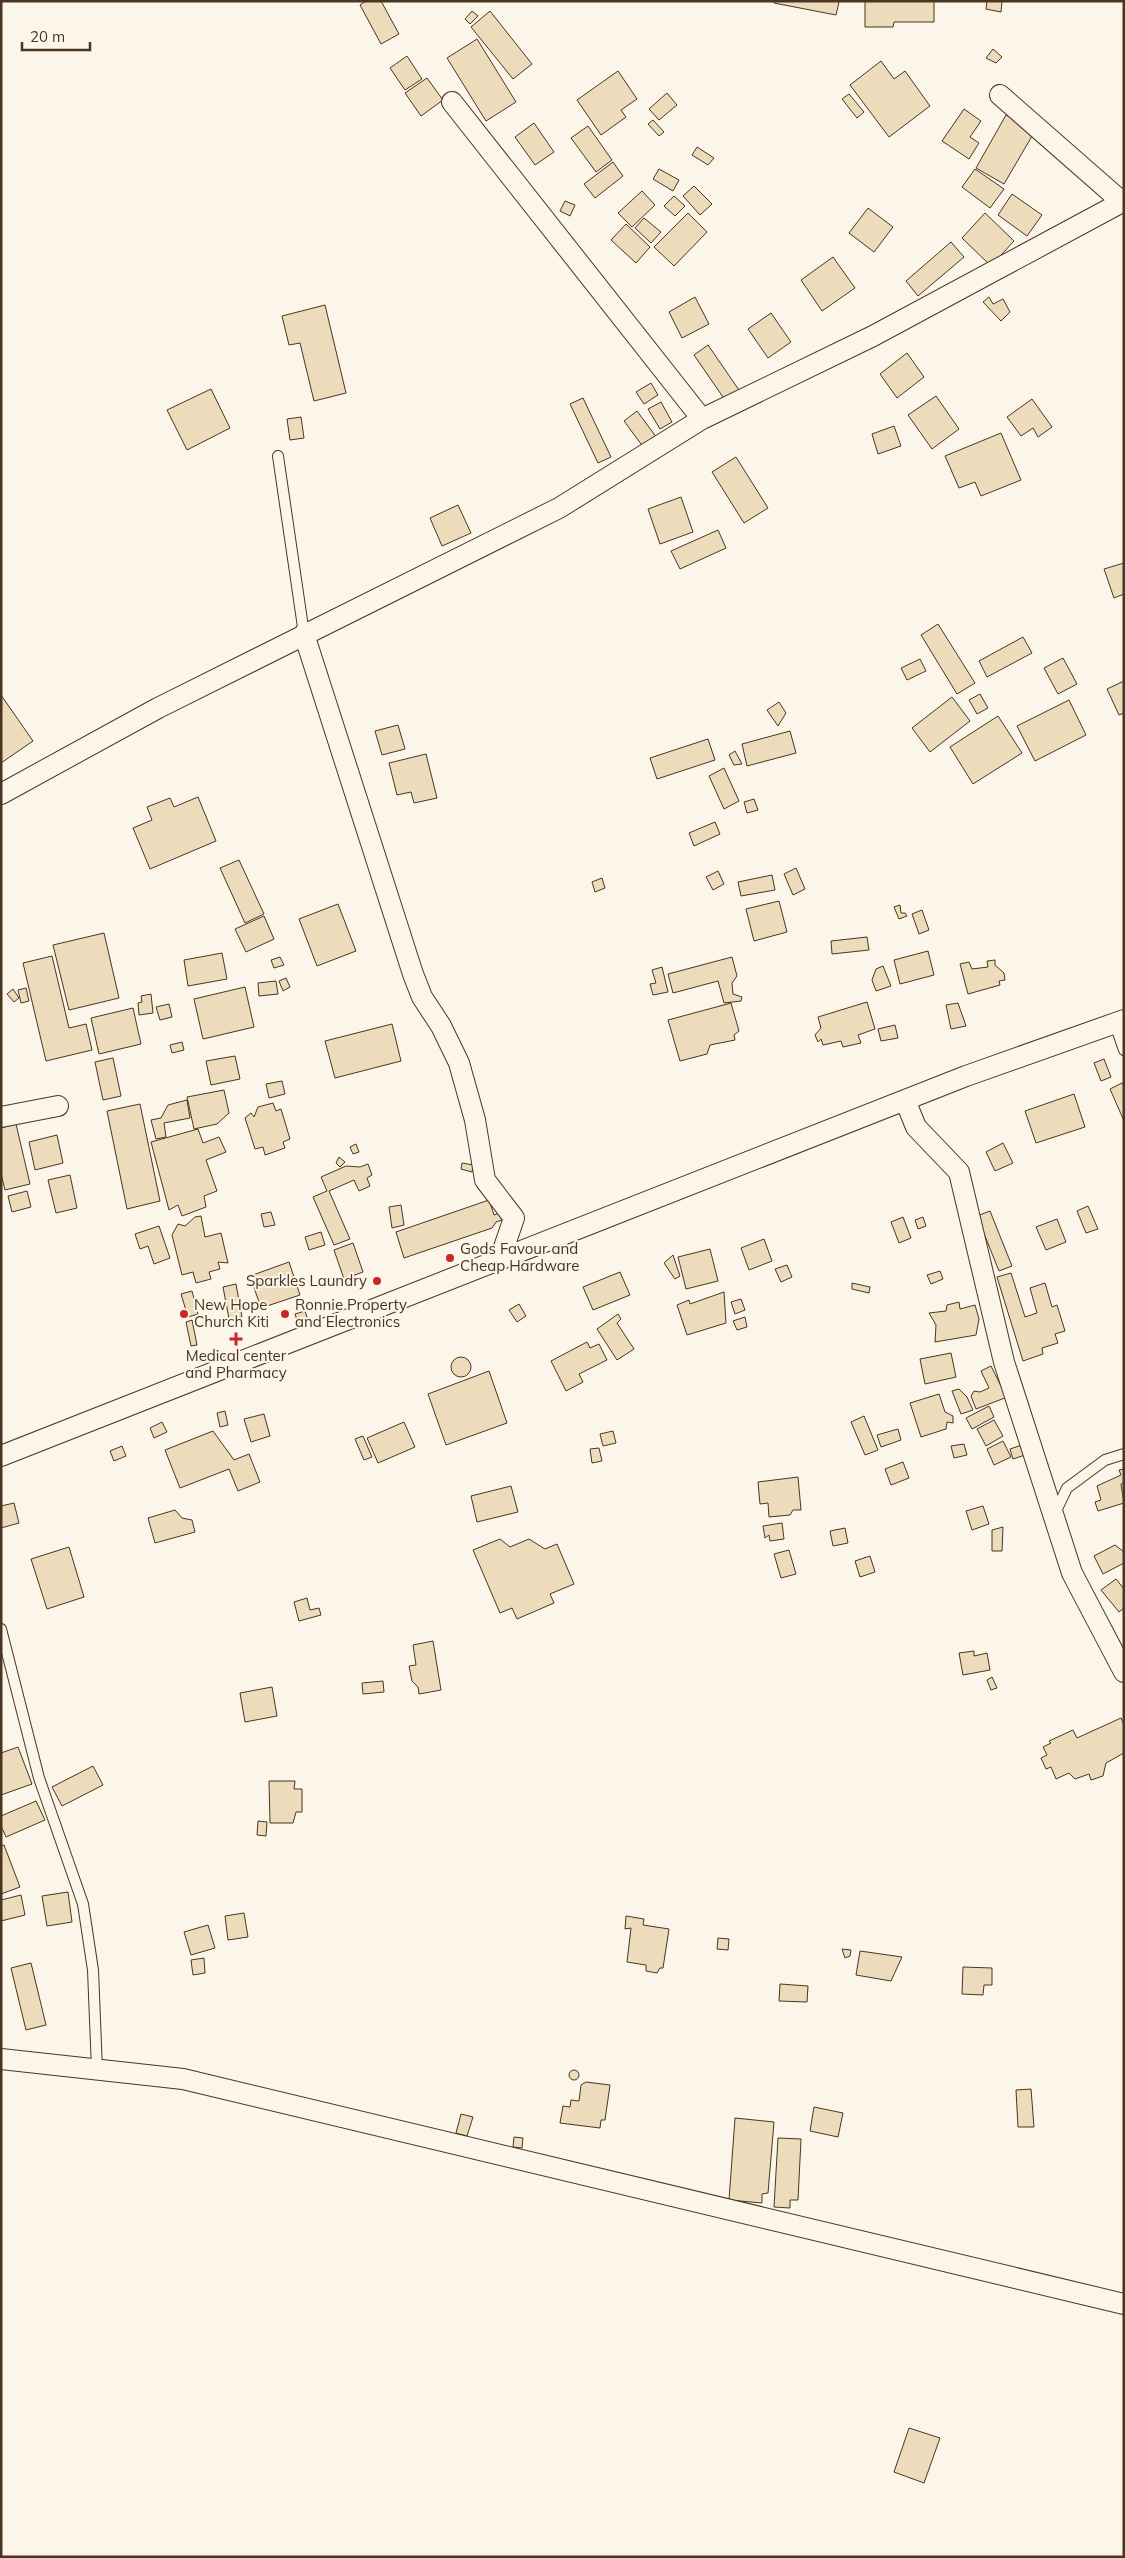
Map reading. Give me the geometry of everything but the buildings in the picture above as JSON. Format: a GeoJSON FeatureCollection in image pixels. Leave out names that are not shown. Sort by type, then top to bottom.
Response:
{"type":"FeatureCollection","features":[{"type":"Feature","properties":{"kind":"street"},"geometry":{"type":"LineString","coordinates":[[1,794],[158,708],[559,508],[702,419],[873,336],[1123,202],[1000,95]]}},
{"type":"Feature","properties":{"kind":"street"},"geometry":{"type":"LineString","coordinates":[[452,102],[702,419]]}},
{"type":"Feature","properties":{"kind":"street"},"geometry":{"type":"LineString","coordinates":[[304,634],[413,974],[422,997],[441,1026],[459,1063],[475,1120],[485,1180],[514,1218],[500,1259]]}},
{"type":"Feature","properties":{"kind":"street"},"geometry":{"type":"LineString","coordinates":[[1,1456],[966,1076],[1119,1022]]}},
{"type":"Feature","properties":{"kind":"street"},"geometry":{"type":"LineString","coordinates":[[905,1100],[916,1127],[959,1172],[1004,1362],[1072,1573],[1124,1672]]}},
{"type":"Feature","properties":{"kind":"street"},"geometry":{"type":"LineString","coordinates":[[1,1117],[58,1106]]}},
{"type":"Feature","properties":{"kind":"street"},"geometry":{"type":"LineString","coordinates":[[1,2059],[183,2079],[1124,2304]]}},
{"type":"Feature","properties":{"kind":"lane"},"geometry":{"type":"LineString","coordinates":[[278,456],[304,634]]}},
{"type":"Feature","properties":{"kind":"lane"},"geometry":{"type":"LineString","coordinates":[[1119,1022],[1124,1050]]}},
{"type":"Feature","properties":{"kind":"lane"},"geometry":{"type":"LineString","coordinates":[[1054,1516],[1067,1488],[1104,1460],[1124,1454]]}},
{"type":"Feature","properties":{"kind":"lane"},"geometry":{"type":"LineString","coordinates":[[1,1629],[39,1778],[83,1904],[93,1970],[97,2070]]}},
{"type":"Feature","properties":{"kind":"place","name":"Gods Favour and Cheap Hardware"},"geometry":{"type":"Point","coordinates":[450,1258]}},
{"type":"Feature","properties":{"kind":"place","name":"Sparkles Laundry"},"geometry":{"type":"Point","coordinates":[377,1281]}},
{"type":"Feature","properties":{"kind":"place","name":"New Hope Church Kiti"},"geometry":{"type":"Point","coordinates":[184,1314]}},
{"type":"Feature","properties":{"kind":"place","name":"Ronnie Property and Electronics"},"geometry":{"type":"Point","coordinates":[285,1314]}},
{"type":"Feature","properties":{"kind":"place","name":"Medical center and Pharmacy"},"geometry":{"type":"Point","coordinates":[236,1339]}}]}
